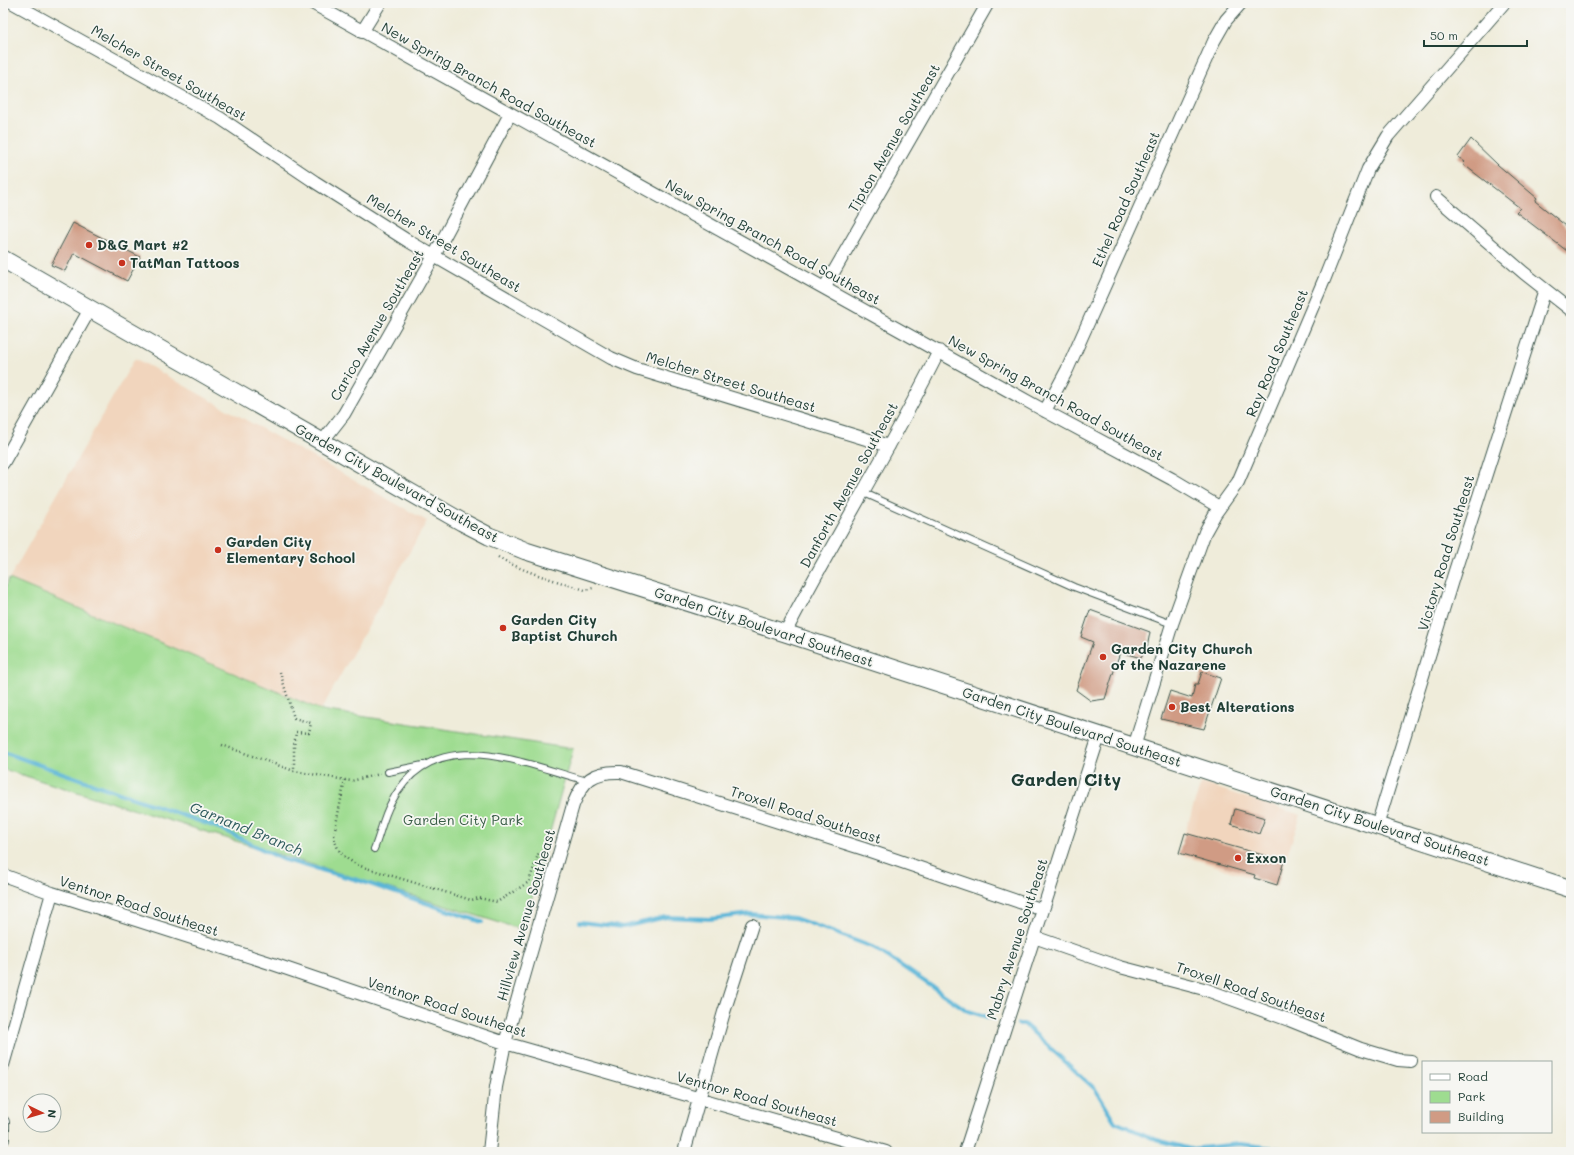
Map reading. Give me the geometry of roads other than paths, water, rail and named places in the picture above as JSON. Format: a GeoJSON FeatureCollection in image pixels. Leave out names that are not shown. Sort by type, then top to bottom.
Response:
{"type":"FeatureCollection","features":[{"type":"Feature","properties":{"kind":"street","name":"Melcher Street Southeast"},"geometry":{"type":"LineString","coordinates":[[13,3],[220,118],[315,182],[434,256],[611,358],[637,369],[889,446]]}},
{"type":"Feature","properties":{"kind":"street","name":"New Spring Branch Road Southeast"},"geometry":{"type":"LineString","coordinates":[[312,3],[510,114],[1172,479],[1219,507]]}},
{"type":"Feature","properties":{"kind":"street"},"geometry":{"type":"LineString","coordinates":[[362,32],[380,3]]}},
{"type":"Feature","properties":{"kind":"street","name":"Tipton Avenue Southeast"},"geometry":{"type":"LineString","coordinates":[[825,287],[988,3]]}},
{"type":"Feature","properties":{"kind":"street","name":"Ethel Road Southeast"},"geometry":{"type":"LineString","coordinates":[[1045,410],[1066,370],[1214,41],[1226,20],[1241,3]]}},
{"type":"Feature","properties":{"kind":"street","name":"Ray Road Southeast"},"geometry":{"type":"LineString","coordinates":[[1134,747],[1172,624],[1205,532],[1219,507],[1238,482],[1324,280],[1368,169],[1388,136],[1504,3]]}},
{"type":"Feature","properties":{"kind":"street","name":"Carico Avenue Southeast"},"geometry":{"type":"LineString","coordinates":[[322,442],[344,414],[434,256],[510,114]]}},
{"type":"Feature","properties":{"kind":"street"},"geometry":{"type":"LineString","coordinates":[[1436,197],[1545,290],[1571,310]]}},
{"type":"Feature","properties":{"kind":"street","name":"Garden City Boulevard Southeast"},"geometry":{"type":"LineString","coordinates":[[3,259],[489,536],[526,551],[785,633],[1571,889]]}},
{"type":"Feature","properties":{"kind":"street","name":"Victory Road Southeast"},"geometry":{"type":"LineString","coordinates":[[1377,826],[1454,574],[1545,290]]}},
{"type":"Feature","properties":{"kind":"street"},"geometry":{"type":"LineString","coordinates":[[3,463],[90,309]]}},
{"type":"Feature","properties":{"kind":"street","name":"Danforth Avenue Southeast"},"geometry":{"type":"LineString","coordinates":[[785,633],[862,492],[889,446],[939,351]]}},
{"type":"Feature","properties":{"kind":"street","name":"Mabry Avenue Southeast"},"geometry":{"type":"LineString","coordinates":[[965,1152],[1099,736]]}},
{"type":"Feature","properties":{"kind":"street","name":"Troxell Road Southeast"},"geometry":{"type":"LineString","coordinates":[[587,780],[603,773],[620,772],[864,849],[1043,910]]}},
{"type":"Feature","properties":{"kind":"street","name":"Hillview Avenue Southeast"},"geometry":{"type":"LineString","coordinates":[[489,1152],[496,1087],[505,1043],[572,805],[579,789],[587,780]]}},
{"type":"Feature","properties":{"kind":"street","name":"Ventnor Road Southeast"},"geometry":{"type":"LineString","coordinates":[[3,875],[52,893],[273,964],[505,1043],[886,1152]]}},
{"type":"Feature","properties":{"kind":"street"},"geometry":{"type":"LineString","coordinates":[[3,1065],[52,893]]}},
{"type":"Feature","properties":{"kind":"street"},"geometry":{"type":"LineString","coordinates":[[684,1152],[698,1098],[752,924]]}},
{"type":"Feature","properties":{"kind":"street","name":"Troxell Road Southeast"},"geometry":{"type":"LineString","coordinates":[[1034,937],[1120,968],[1204,989],[1289,1020],[1361,1049],[1398,1060],[1411,1061]]}},
{"type":"Feature","properties":{"kind":"street"},"geometry":{"type":"LineString","coordinates":[[3,1122],[3,1139]]}},
{"type":"Feature","properties":{"kind":"lane"},"geometry":{"type":"LineString","coordinates":[[862,492],[1074,587],[1172,624]]}},
{"type":"Feature","properties":{"kind":"lane"},"geometry":{"type":"LineString","coordinates":[[388,772],[423,765],[440,758],[466,753],[496,756],[587,780]]}},
{"type":"Feature","properties":{"kind":"lane"},"geometry":{"type":"LineString","coordinates":[[374,850],[391,804],[407,780],[423,765]]}},
{"type":"Feature","properties":{"kind":"waterway","name":"Garnand Branch"},"geometry":{"type":"LineString","coordinates":[[3,752],[219,828],[282,859],[361,881],[482,922]]}},
{"type":"Feature","properties":{"kind":"waterway","name":"Garnand Branch"},"geometry":{"type":"LineString","coordinates":[[580,922],[623,927],[666,917],[710,919],[751,914],[795,918],[875,948],[968,1011],[991,1018]]}},
{"type":"Feature","properties":{"kind":"waterway","name":"Garnand Branch"},"geometry":{"type":"LineString","coordinates":[[1018,1024],[1024,1024],[1095,1089],[1115,1122],[1157,1140],[1190,1149],[1240,1144],[1307,1152]]}},
{"type":"Feature","properties":{"kind":"place","name":"D&G Mart #2"},"geometry":{"type":"Point","coordinates":[89,245]}},
{"type":"Feature","properties":{"kind":"place","name":"TatMan Tattoos"},"geometry":{"type":"Point","coordinates":[122,263]}},
{"type":"Feature","properties":{"kind":"place","name":"Garden City Elementary School"},"geometry":{"type":"Point","coordinates":[218,550]}},
{"type":"Feature","properties":{"kind":"place","name":"Garden City Baptist Church"},"geometry":{"type":"Point","coordinates":[503,628]}},
{"type":"Feature","properties":{"kind":"place","name":"Garden City Church of the Nazarene"},"geometry":{"type":"Point","coordinates":[1103,657]}},
{"type":"Feature","properties":{"kind":"place","name":"Best Alterations"},"geometry":{"type":"Point","coordinates":[1172,707]}},
{"type":"Feature","properties":{"kind":"place","name":"Exxon"},"geometry":{"type":"Point","coordinates":[1238,858]}},
{"type":"Feature","properties":{"kind":"district","name":"Garden City"},"geometry":{"type":"Point","coordinates":[1066,780]}},
{"type":"Feature","properties":{"kind":"park label","name":"Garden City Park"},"geometry":{"type":"Point","coordinates":[463,820]}}]}
